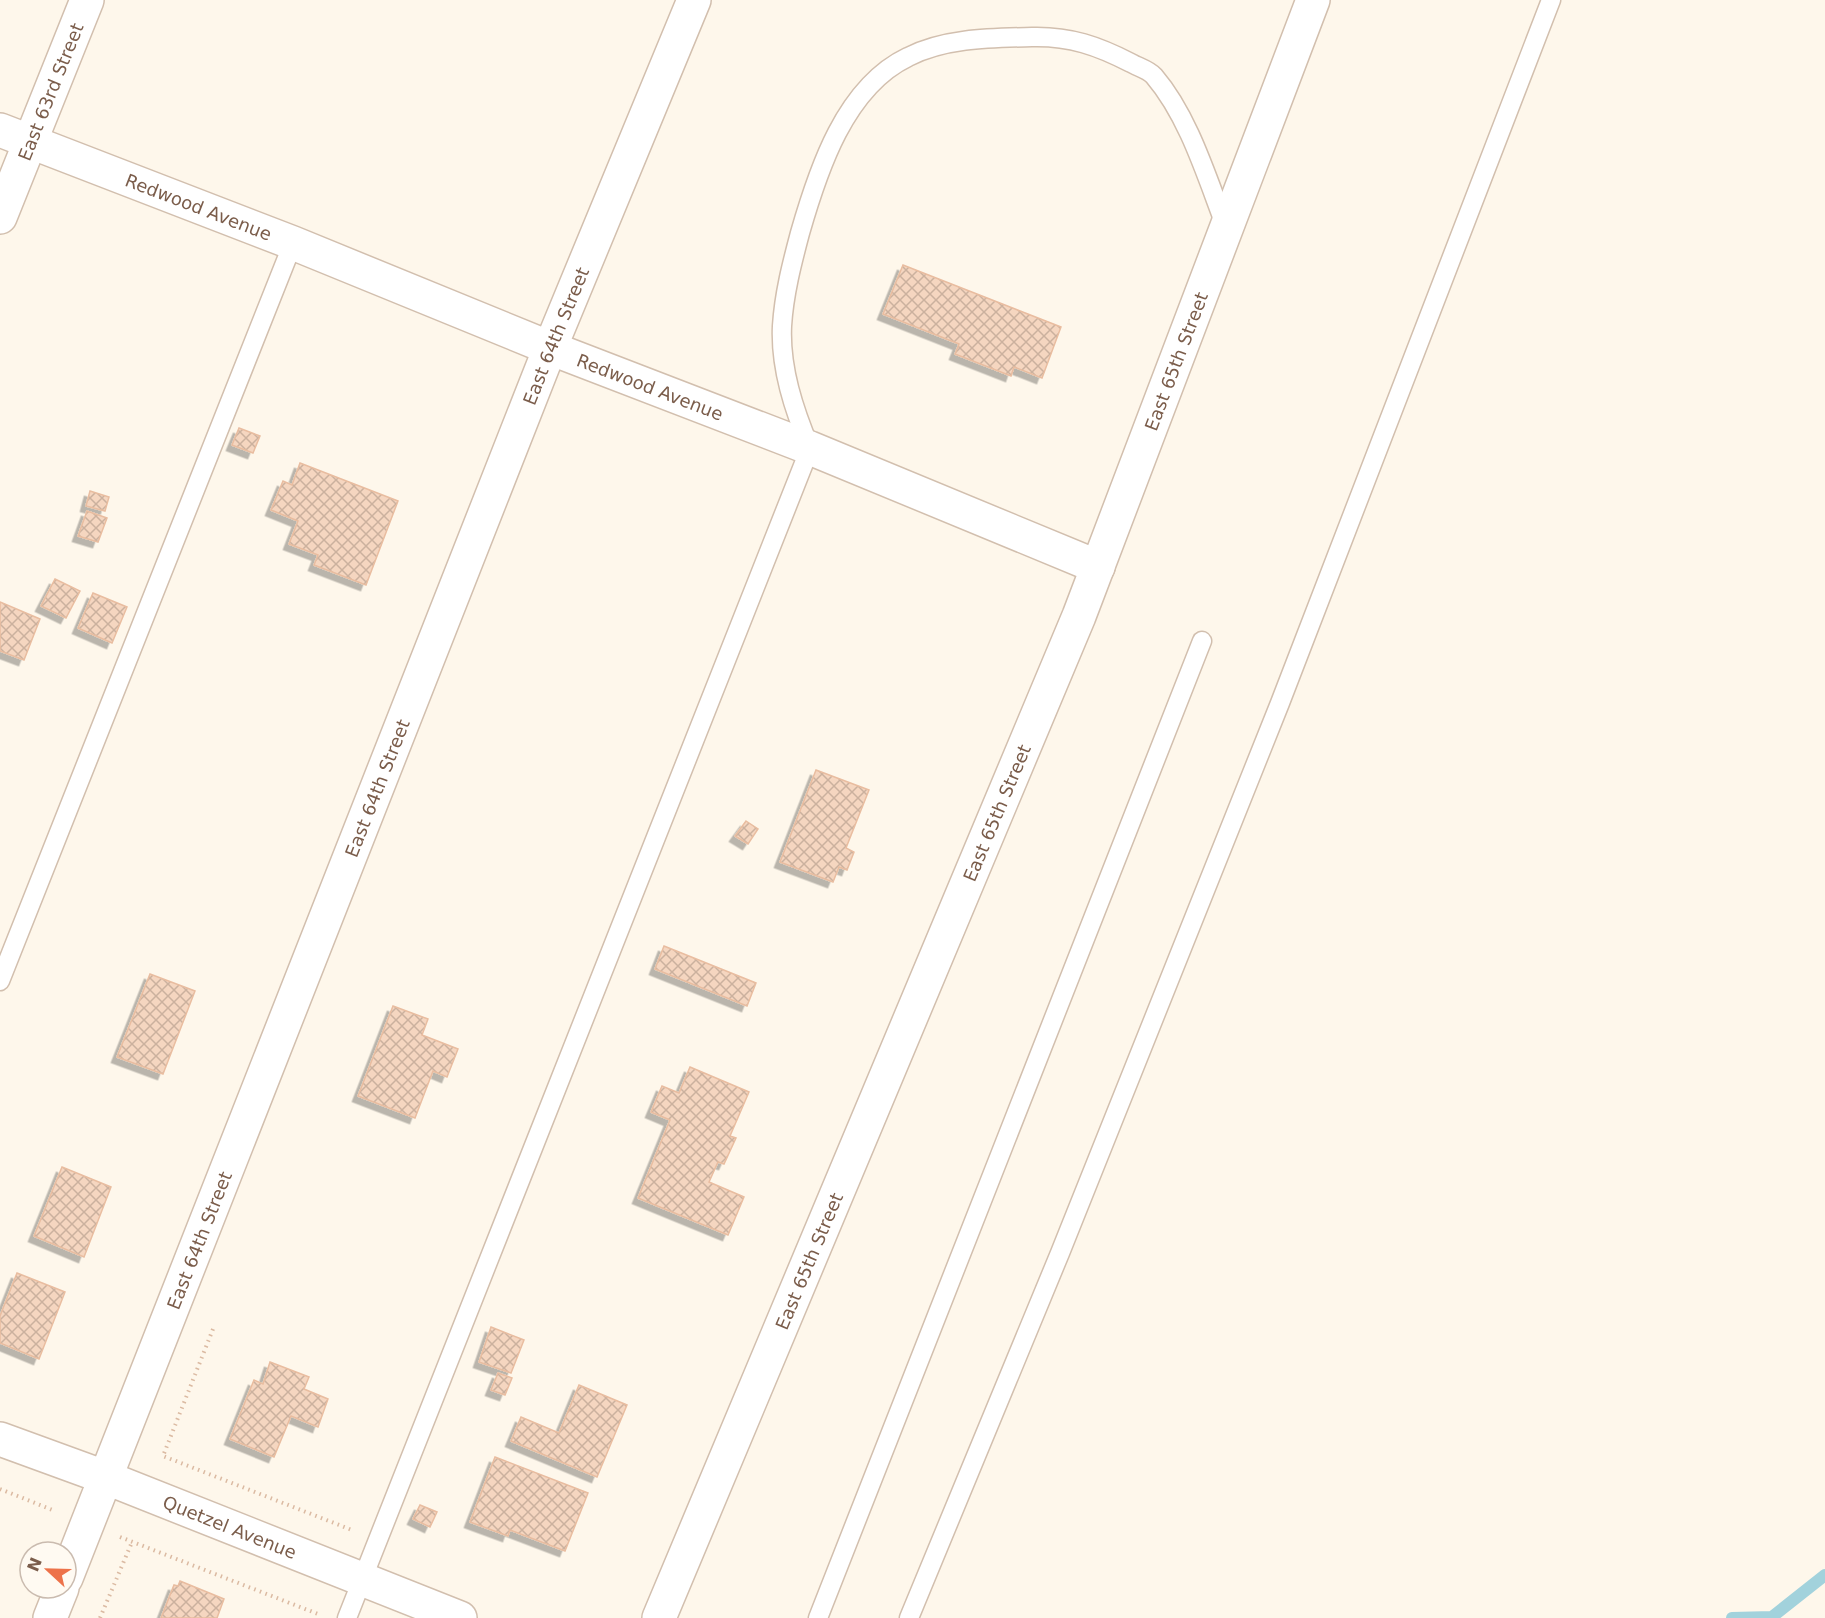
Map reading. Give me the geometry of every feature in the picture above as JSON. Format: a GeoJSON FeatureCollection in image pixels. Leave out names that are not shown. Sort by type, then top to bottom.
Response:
{"type":"FeatureCollection","features":[{"type":"Feature","properties":{"kind":"street","name":"East 63rd Street"},"geometry":{"type":"LineString","coordinates":[[0,217],[87,0]]}},
{"type":"Feature","properties":{"kind":"street","name":"East 64th Street"},"geometry":{"type":"LineString","coordinates":[[78,1549],[550,348],[694,0]]}},
{"type":"Feature","properties":{"kind":"street","name":"East 65th Street"},"geometry":{"type":"LineString","coordinates":[[659,1618],[1075,627],[1313,0]]}},
{"type":"Feature","properties":{"kind":"street","name":"Redwood Avenue"},"geometry":{"type":"LineString","coordinates":[[0,130],[293,243],[550,348],[810,448],[1098,567]]}},
{"type":"Feature","properties":{"kind":"street","name":"Quetzel Avenue"},"geometry":{"type":"LineString","coordinates":[[0,1438],[460,1618]]}},
{"type":"Feature","properties":{"kind":"street"},"geometry":{"type":"LineString","coordinates":[[50,1618],[57,1600]]}},
{"type":"Feature","properties":{"kind":"lane"},"geometry":{"type":"LineString","coordinates":[[909,1618],[1060,1253],[1276,714],[1551,0]]}},
{"type":"Feature","properties":{"kind":"lane"},"geometry":{"type":"LineString","coordinates":[[347,1618],[810,448],[797,418],[787,383],[782,327],[788,279],[814,185],[837,130],[873,81],[906,57],[940,44],[1057,36],[1100,48],[1153,74],[1174,105],[1192,142],[1226,227]]}},
{"type":"Feature","properties":{"kind":"lane"},"geometry":{"type":"LineString","coordinates":[[0,981],[293,243]]}},
{"type":"Feature","properties":{"kind":"lane"},"geometry":{"type":"LineString","coordinates":[[818,1618],[1203,641]]}},
{"type":"Feature","properties":{"kind":"path"},"geometry":{"type":"LineString","coordinates":[[213,1329],[163,1456],[378,1540]]}},
{"type":"Feature","properties":{"kind":"path"},"geometry":{"type":"LineString","coordinates":[[0,1489],[318,1614]]}},
{"type":"Feature","properties":{"kind":"path"},"geometry":{"type":"LineString","coordinates":[[100,1618],[132,1542]]}},
{"type":"Feature","properties":{"kind":"building"},"geometry":{"type":"Polygon","coordinates":[[[903,265],[1061,327],[1042,378],[1014,367],[1011,376],[955,354],[959,344],[883,314],[903,265]]]}},
{"type":"Feature","properties":{"kind":"building"},"geometry":{"type":"Polygon","coordinates":[[[239,428],[260,436],[253,453],[232,445],[239,428]]]}},
{"type":"Feature","properties":{"kind":"building"},"geometry":{"type":"Polygon","coordinates":[[[300,463],[398,501],[366,585],[314,565],[318,555],[289,544],[298,521],[271,510],[283,481],[292,485],[300,463]]]}},
{"type":"Feature","properties":{"kind":"building"},"geometry":{"type":"Polygon","coordinates":[[[90,491],[109,497],[105,511],[86,506],[90,491]]]}},
{"type":"Feature","properties":{"kind":"building"},"geometry":{"type":"Polygon","coordinates":[[[87,511],[107,518],[98,542],[78,536],[87,511]]]}},
{"type":"Feature","properties":{"kind":"building"},"geometry":{"type":"Polygon","coordinates":[[[55,579],[80,591],[66,618],[41,606],[55,579]]]}},
{"type":"Feature","properties":{"kind":"building"},"geometry":{"type":"Polygon","coordinates":[[[93,593],[127,607],[112,643],[78,628],[93,593]]]}},
{"type":"Feature","properties":{"kind":"building"},"geometry":{"type":"Polygon","coordinates":[[[0,602],[40,619],[24,660],[0,651],[0,602]]]}},
{"type":"Feature","properties":{"kind":"building"},"geometry":{"type":"Polygon","coordinates":[[[816,770],[869,790],[846,848],[854,852],[847,870],[839,867],[833,882],[780,862],[816,770]]]}},
{"type":"Feature","properties":{"kind":"building"},"geometry":{"type":"Polygon","coordinates":[[[746,821],[758,829],[748,844],[735,836],[746,821]]]}},
{"type":"Feature","properties":{"kind":"building"},"geometry":{"type":"Polygon","coordinates":[[[664,946],[756,983],[747,1006],[655,969],[664,946]]]}},
{"type":"Feature","properties":{"kind":"building"},"geometry":{"type":"Polygon","coordinates":[[[150,974],[195,991],[163,1074],[117,1057],[150,974]]]}},
{"type":"Feature","properties":{"kind":"building"},"geometry":{"type":"Polygon","coordinates":[[[393,1006],[428,1019],[422,1035],[458,1049],[447,1077],[433,1071],[415,1118],[358,1096],[393,1006]]]}},
{"type":"Feature","properties":{"kind":"building"},"geometry":{"type":"Polygon","coordinates":[[[690,1067],[749,1092],[730,1136],[736,1138],[724,1164],[718,1162],[709,1182],[744,1197],[728,1235],[638,1198],[670,1120],[651,1112],[662,1086],[679,1093],[690,1067]]]}},
{"type":"Feature","properties":{"kind":"building"},"geometry":{"type":"Polygon","coordinates":[[[62,1167],[111,1187],[84,1257],[34,1236],[62,1167]]]}},
{"type":"Feature","properties":{"kind":"building"},"geometry":{"type":"Polygon","coordinates":[[[17,1273],[65,1292],[39,1359],[0,1343],[0,1316],[17,1273]]]}},
{"type":"Feature","properties":{"kind":"building"},"geometry":{"type":"Polygon","coordinates":[[[491,1327],[524,1340],[511,1373],[479,1362],[491,1327]]]}},
{"type":"Feature","properties":{"kind":"building"},"geometry":{"type":"Polygon","coordinates":[[[270,1362],[309,1377],[304,1389],[328,1399],[318,1427],[291,1416],[274,1457],[230,1439],[254,1380],[263,1384],[270,1362]]]}},
{"type":"Feature","properties":{"kind":"building"},"geometry":{"type":"Polygon","coordinates":[[[498,1373],[512,1378],[505,1395],[491,1390],[498,1373]]]}},
{"type":"Feature","properties":{"kind":"building"},"geometry":{"type":"Polygon","coordinates":[[[579,1385],[627,1405],[597,1477],[511,1441],[521,1417],[559,1433],[579,1385]]]}},
{"type":"Feature","properties":{"kind":"building"},"geometry":{"type":"Polygon","coordinates":[[[495,1457],[588,1493],[565,1551],[510,1530],[508,1536],[470,1522],[495,1457]]]}},
{"type":"Feature","properties":{"kind":"building"},"geometry":{"type":"Polygon","coordinates":[[[420,1505],[437,1512],[430,1527],[413,1519],[420,1505]]]}},
{"type":"Feature","properties":{"kind":"building"},"geometry":{"type":"Polygon","coordinates":[[[180,1581],[224,1599],[217,1618],[161,1618],[174,1585],[178,1586],[180,1581]]]}},
{"type":"Feature","properties":{"kind":"waterway"},"geometry":{"type":"LineString","coordinates":[[1732,1618],[1772,1617],[1825,1575]]}}]}
